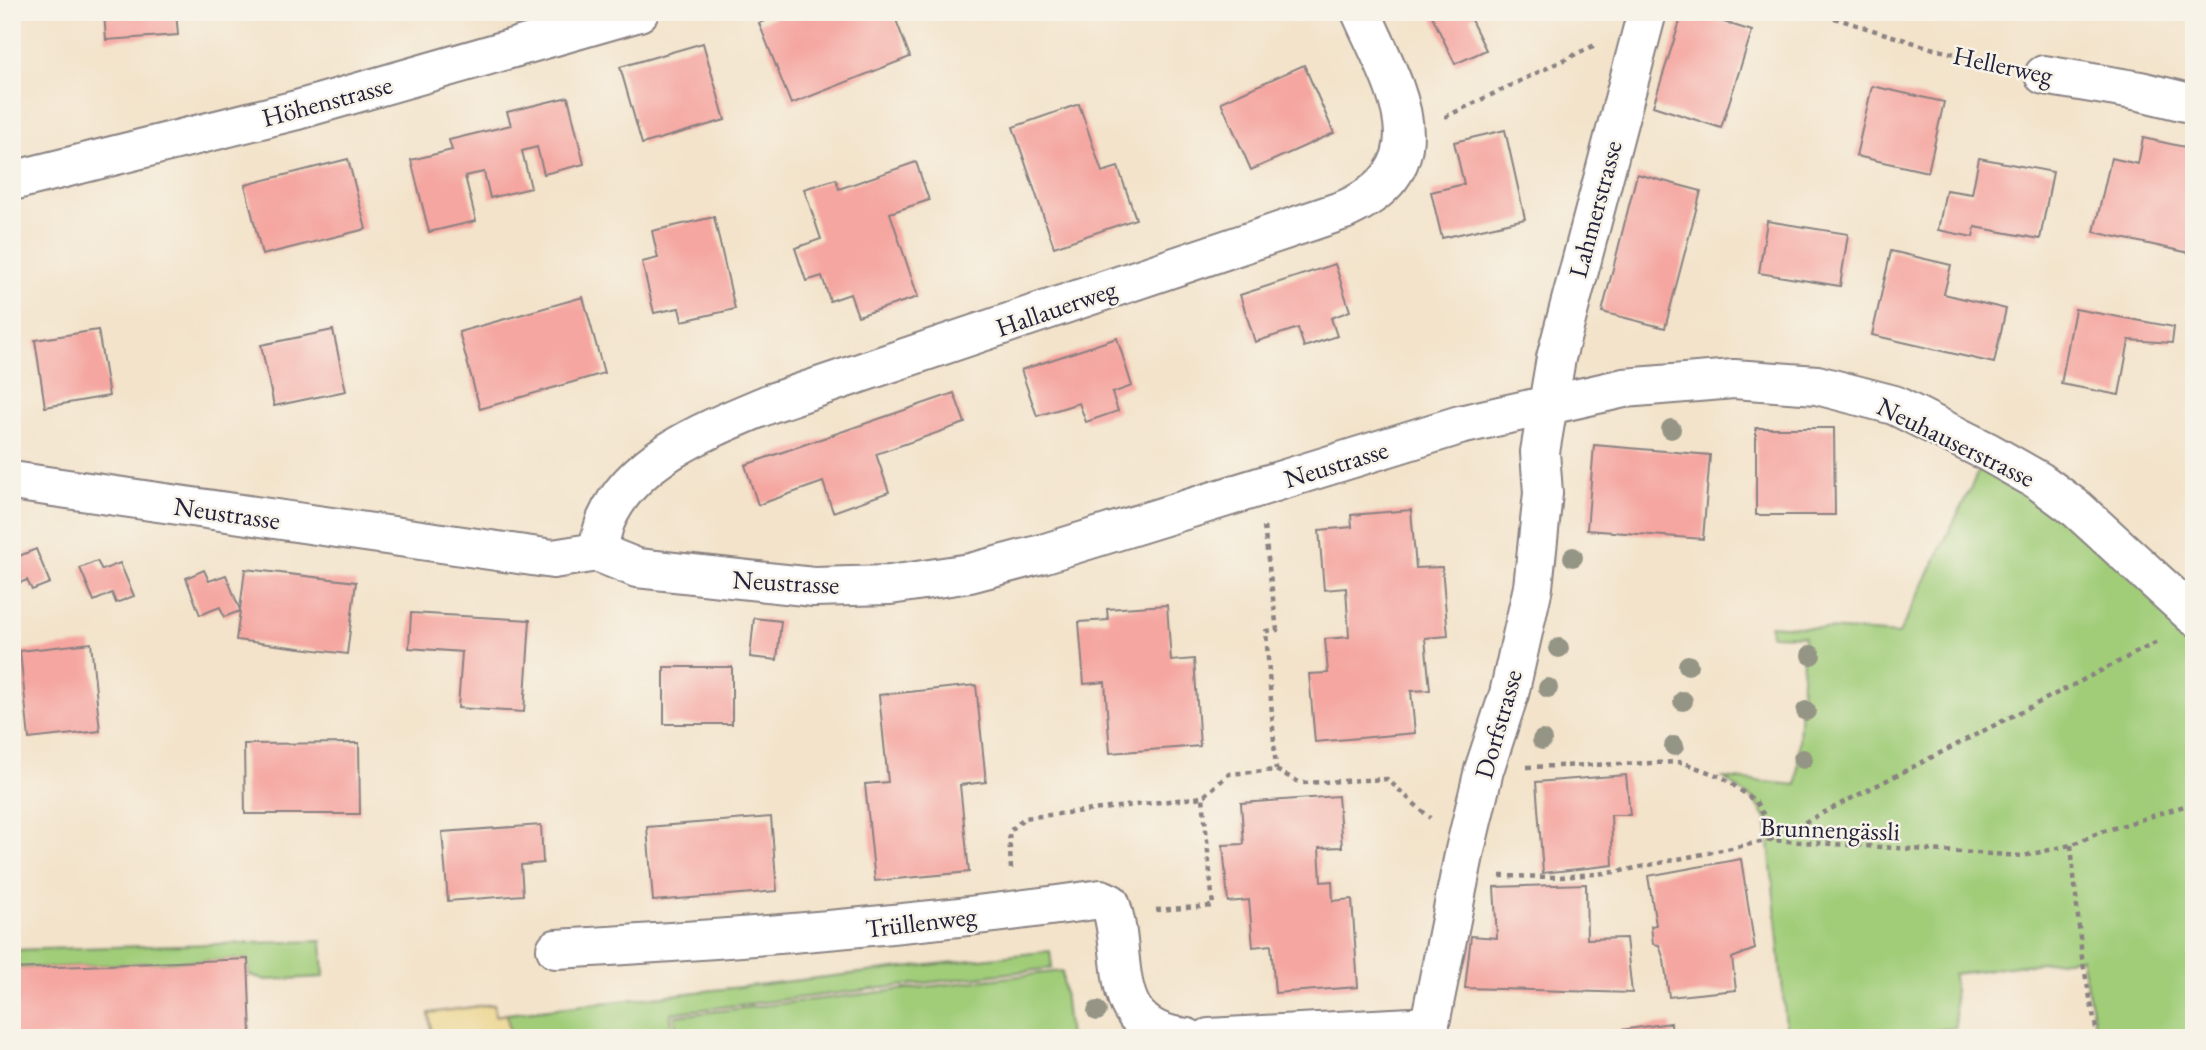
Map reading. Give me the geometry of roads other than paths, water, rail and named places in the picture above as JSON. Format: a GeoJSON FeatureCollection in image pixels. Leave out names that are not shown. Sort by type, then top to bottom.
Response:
{"type":"FeatureCollection","features":[{"type":"Feature","properties":{"kind":"street","name":"Höhenstrasse"},"geometry":{"type":"LineString","coordinates":[[12,181],[297,110],[639,12]]}},
{"type":"Feature","properties":{"kind":"street","name":"Hallauerweg"},"geometry":{"type":"LineString","coordinates":[[597,552],[606,520],[635,481],[657,460],[705,430],[771,403],[1370,199],[1388,181],[1400,160],[1406,135],[1400,99],[1361,12]]}},
{"type":"Feature","properties":{"kind":"street","name":"Lahmerstrasse"},"geometry":{"type":"LineString","coordinates":[[1546,407],[1561,332],[1647,12]]}},
{"type":"Feature","properties":{"kind":"street","name":"Hellerweg"},"geometry":{"type":"LineString","coordinates":[[2044,75],[2140,91],[2194,104]]}},
{"type":"Feature","properties":{"kind":"street","name":"Neuhauserstrasse"},"geometry":{"type":"LineString","coordinates":[[1546,407],[1624,388],[1734,379],[1817,385],[1894,405],[2039,481],[2077,509],[2193,614]]}},
{"type":"Feature","properties":{"kind":"street","name":"Neustrasse"},"geometry":{"type":"LineString","coordinates":[[12,481],[553,559],[597,552],[636,568],[733,580],[814,587],[890,585],[970,573],[1259,488],[1460,425],[1546,407]]}},
{"type":"Feature","properties":{"kind":"street","name":"Dorfstrasse"},"geometry":{"type":"LineString","coordinates":[[1428,1032],[1462,863],[1484,770],[1509,694],[1533,587],[1543,493],[1540,452],[1546,407]]}},
{"type":"Feature","properties":{"kind":"street","name":"Trüllenweg"},"geometry":{"type":"LineString","coordinates":[[556,949],[836,931],[1101,899],[1110,903],[1114,913],[1119,973],[1126,999],[1141,1018],[1165,1035],[1187,1038]]}},
{"type":"Feature","properties":{"kind":"street"},"geometry":{"type":"LineString","coordinates":[[1209,1038],[1428,1032]]}}]}
